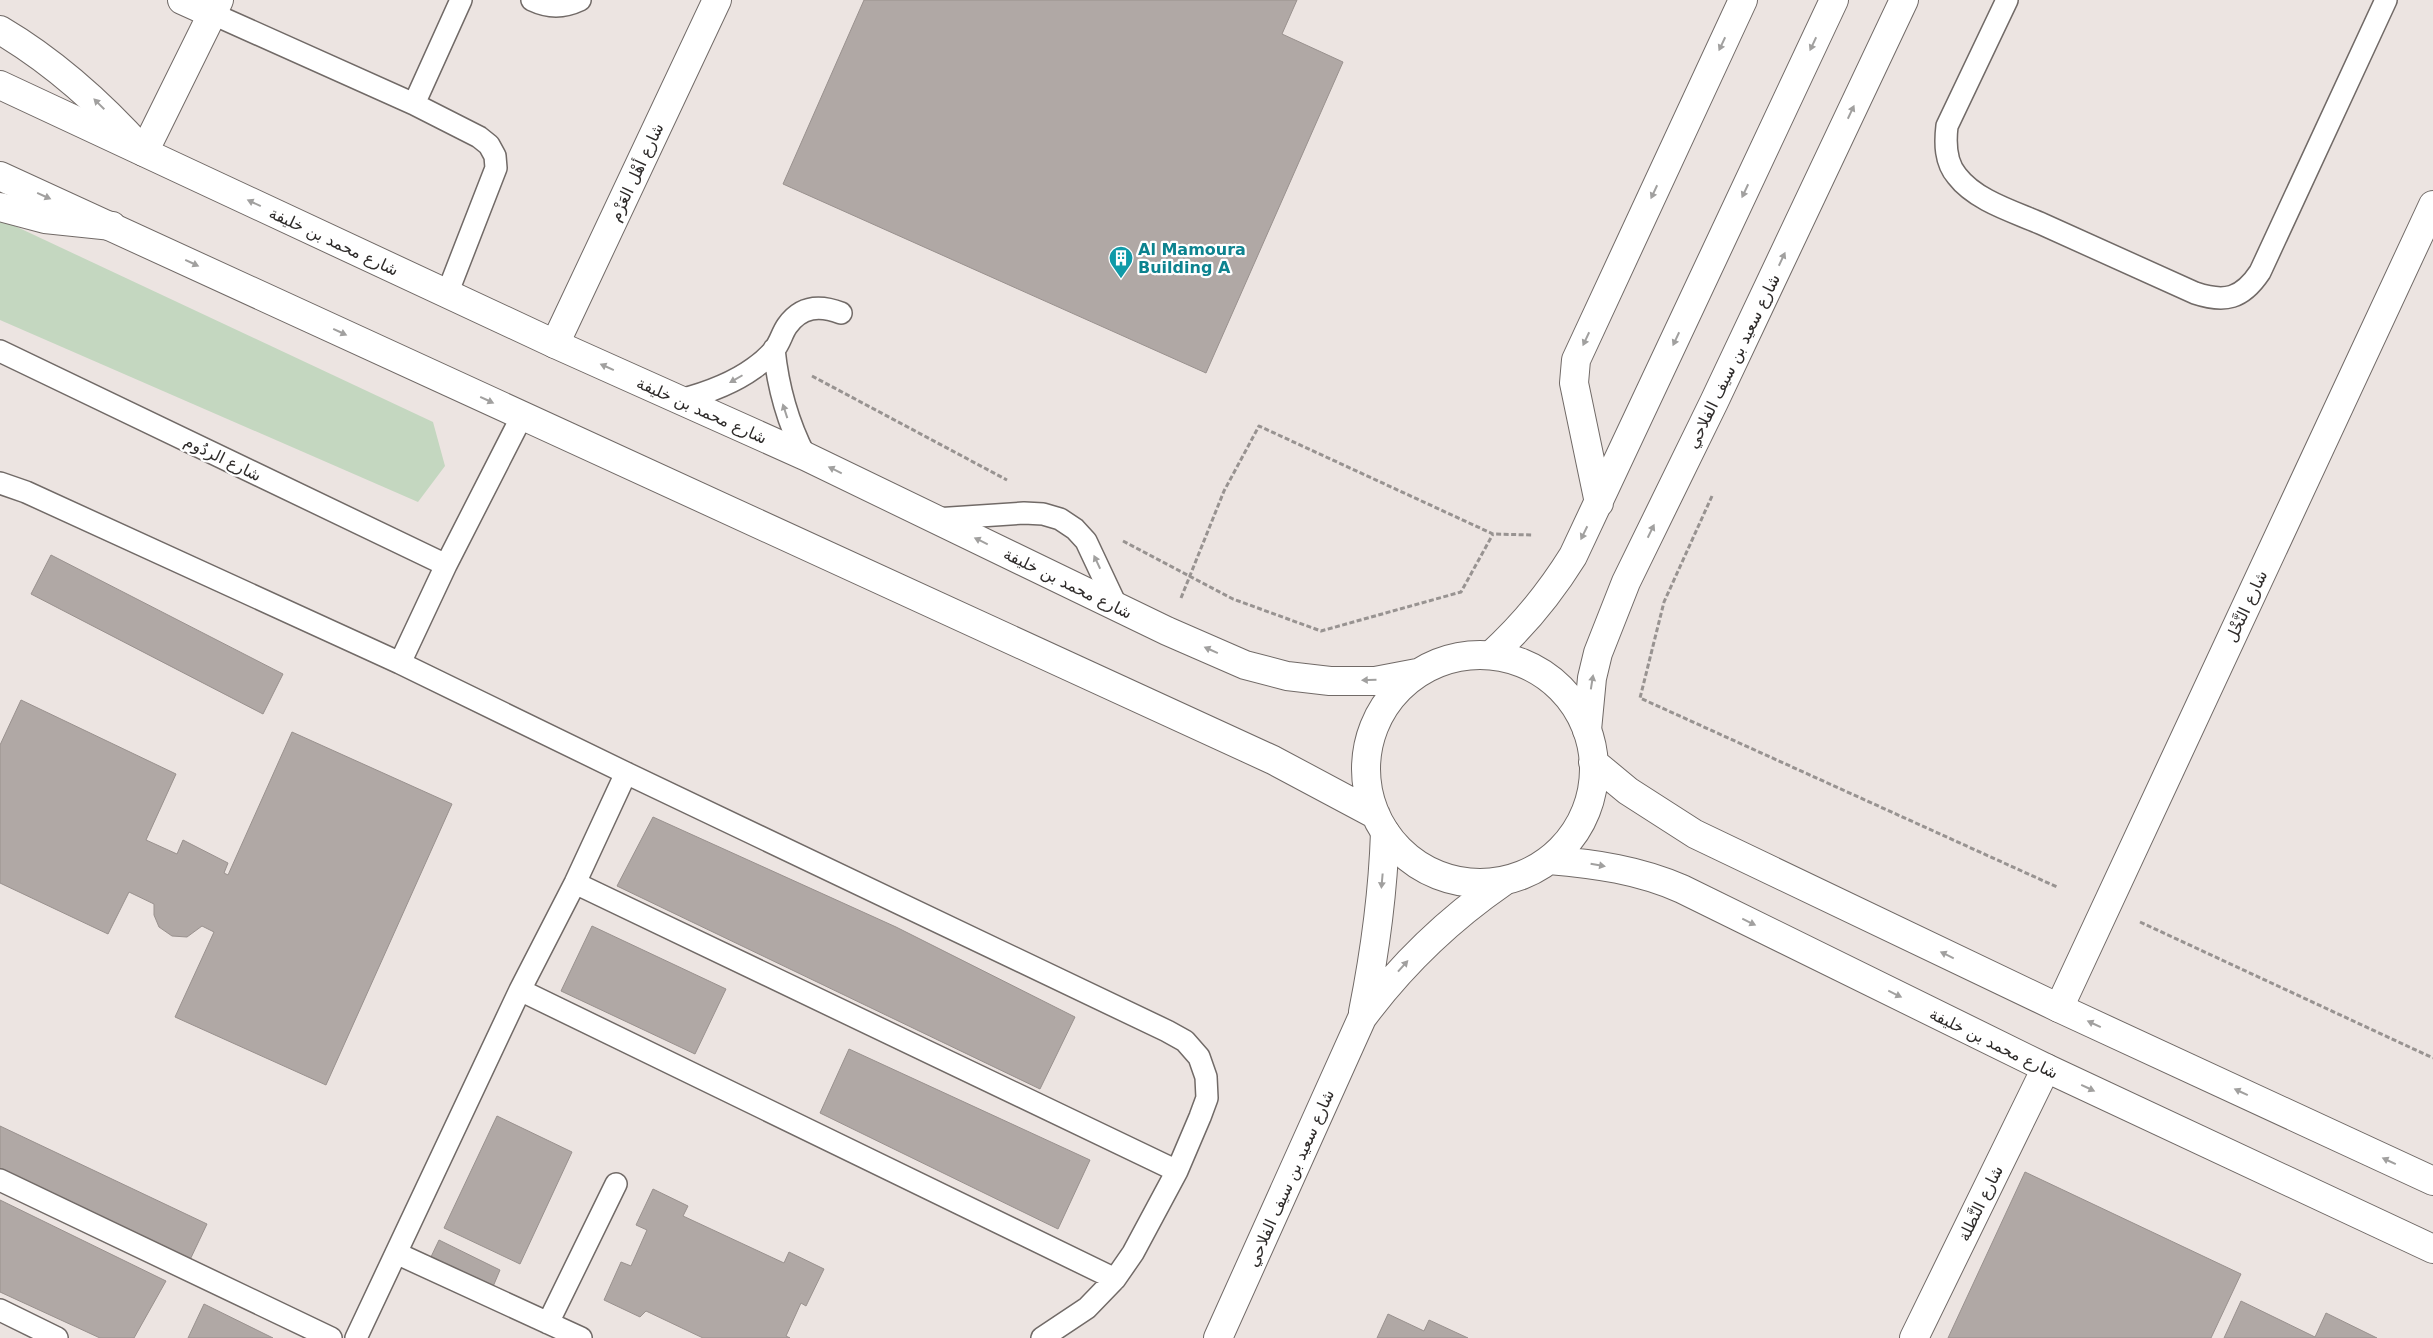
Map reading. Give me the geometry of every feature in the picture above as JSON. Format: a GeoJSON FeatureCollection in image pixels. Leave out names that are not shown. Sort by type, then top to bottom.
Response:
{"type":"FeatureCollection","features":[{"type":"Feature","properties":{"kind":"main road"},"geometry":{"type":"LineString","coordinates":[[0,30],[30,47],[90,96],[144,152],[216,7],[182,0]]}},
{"type":"Feature","properties":{"kind":"main road","name":"شارع أهْل العَزْم"},"geometry":{"type":"LineString","coordinates":[[555,344],[717,0]]}},
{"type":"Feature","properties":{"kind":"main road"},"geometry":{"type":"LineString","coordinates":[[1599,503],[1574,383],[1573,371],[1576,360],[1743,0]]}},
{"type":"Feature","properties":{"kind":"main road"},"geometry":{"type":"LineString","coordinates":[[1491,655],[1510,638],[1545,598],[1573,556],[1834,0]]}},
{"type":"Feature","properties":{"kind":"main road","name":"شارع سعيد بن سيف الفلاحي"},"geometry":{"type":"LineString","coordinates":[[1587,730],[1590,696],[1598,653],[1626,582],[1714,402],[1904,0]]}},
{"type":"Feature","properties":{"kind":"main road","name":"شارع محمد بن خليفة"},"geometry":{"type":"LineString","coordinates":[[0,85],[555,344],[804,456],[1167,631],[1244,664],[1287,676],[1330,681],[1375,680],[1417,673]]}},
{"type":"Feature","properties":{"kind":"main road"},"geometry":{"type":"LineString","coordinates":[[0,176],[1273,760],[1380,824]]}},
{"type":"Feature","properties":{"kind":"main road","name":"شارع النَّخْل"},"geometry":{"type":"LineString","coordinates":[[2059,1008],[2433,205]]}},
{"type":"Feature","properties":{"kind":"main road"},"geometry":{"type":"LineString","coordinates":[[0,207],[45,219],[112,226]]}},
{"type":"Feature","properties":{"kind":"main road"},"geometry":{"type":"LineString","coordinates":[[1491,655],[1532,668],[1565,694],[1587,730],[1593,762],[1592,790],[1584,817],[1569,840],[1550,860],[1528,874],[1504,882],[1470,883],[1437,875],[1407,858],[1380,824],[1366,784],[1367,752],[1376,722],[1393,694],[1417,673],[1452,658],[1491,655]]}},
{"type":"Feature","properties":{"kind":"main road"},"geometry":{"type":"LineString","coordinates":[[1593,762],[1635,796],[1695,834],[2059,1008],[2433,1181]]}},
{"type":"Feature","properties":{"kind":"main road","name":"شارع سعيد بن سيف الفلاحي"},"geometry":{"type":"LineString","coordinates":[[1362,1018],[1376,944],[1384,870],[1380,824]]}},
{"type":"Feature","properties":{"kind":"main road","name":"شارع محمد بن خليفة"},"geometry":{"type":"LineString","coordinates":[[1550,860],[1591,863],[1629,870],[1672,884],[2046,1068],[2433,1249]]}},
{"type":"Feature","properties":{"kind":"main road","name":"شارع سعيد بن سيف الفلاحي"},"geometry":{"type":"LineString","coordinates":[[1218,1338],[1362,1018],[1386,986],[1412,957],[1471,904],[1504,882]]}},
{"type":"Feature","properties":{"kind":"main road","name":"شارع النَّطلة"},"geometry":{"type":"LineString","coordinates":[[1914,1338],[2046,1068]]}},
{"type":"Feature","properties":{"kind":"lane"},"geometry":{"type":"LineString","coordinates":[[414,104],[462,0]]}},
{"type":"Feature","properties":{"kind":"lane"},"geometry":{"type":"LineString","coordinates":[[532,0],[545,6],[557,7],[569,5],[580,0]]}},
{"type":"Feature","properties":{"kind":"lane"},"geometry":{"type":"LineString","coordinates":[[2007,0],[1947,126],[1945,143],[1948,160],[1956,176],[1976,192],[2015,212],[2194,293],[2211,298],[2224,299],[2245,290],[2260,272],[2386,0]]}},
{"type":"Feature","properties":{"kind":"lane"},"geometry":{"type":"LineString","coordinates":[[216,7],[414,104],[479,137],[488,145],[495,156],[496,168],[447,294]]}},
{"type":"Feature","properties":{"kind":"lane"},"geometry":{"type":"LineString","coordinates":[[680,400],[707,393],[732,382],[754,367],[774,349],[787,326],[797,314],[811,308],[826,307],[841,313]]}},
{"type":"Feature","properties":{"kind":"lane"},"geometry":{"type":"LineString","coordinates":[[774,349],[783,404],[792,431],[804,456]]}},
{"type":"Feature","properties":{"kind":"lane","name":"شارع الردُوم"},"geometry":{"type":"LineString","coordinates":[[0,351],[446,565]]}},
{"type":"Feature","properties":{"kind":"lane"},"geometry":{"type":"LineString","coordinates":[[400,663],[446,565],[522,416]]}},
{"type":"Feature","properties":{"kind":"lane"},"geometry":{"type":"LineString","coordinates":[[0,483],[26,492],[400,663],[626,773],[1168,1030],[1184,1041],[1199,1058],[1206,1077],[1207,1098],[1177,1171],[1150,1225],[1115,1279],[1087,1308],[1042,1338]]}},
{"type":"Feature","properties":{"kind":"lane"},"geometry":{"type":"LineString","coordinates":[[935,519],[1024,513],[1043,514],[1060,519],[1086,541],[1117,606]]}},
{"type":"Feature","properties":{"kind":"lane"},"geometry":{"type":"LineString","coordinates":[[356,1338],[520,990],[575,882],[626,773]]}},
{"type":"Feature","properties":{"kind":"lane"},"geometry":{"type":"LineString","coordinates":[[575,882],[1177,1171]]}},
{"type":"Feature","properties":{"kind":"lane"},"geometry":{"type":"LineString","coordinates":[[520,990],[1115,1279]]}},
{"type":"Feature","properties":{"kind":"lane"},"geometry":{"type":"LineString","coordinates":[[0,1180],[331,1338]]}},
{"type":"Feature","properties":{"kind":"lane"},"geometry":{"type":"LineString","coordinates":[[548,1323],[616,1184]]}},
{"type":"Feature","properties":{"kind":"lane"},"geometry":{"type":"LineString","coordinates":[[396,1253],[581,1338]]}},
{"type":"Feature","properties":{"kind":"lane"},"geometry":{"type":"LineString","coordinates":[[0,1310],[56,1338]]}},
{"type":"Feature","properties":{"kind":"path"},"geometry":{"type":"LineString","coordinates":[[810,375],[1016,484]]}},
{"type":"Feature","properties":{"kind":"path"},"geometry":{"type":"LineString","coordinates":[[1167,631],[1224,491],[1259,426],[1493,534],[1533,535]]}},
{"type":"Feature","properties":{"kind":"path"},"geometry":{"type":"LineString","coordinates":[[1120,540],[1233,599],[1321,631],[1461,592],[1493,534]]}},
{"type":"Feature","properties":{"kind":"path"},"geometry":{"type":"LineString","coordinates":[[1664,602],[1640,698],[2058,887]]}},
{"type":"Feature","properties":{"kind":"path"},"geometry":{"type":"LineString","coordinates":[[2139,922],[2433,1058]]}},
{"type":"Feature","properties":{"kind":"green space"},"geometry":{"type":"Polygon","coordinates":[[[0,219],[433,422],[445,466],[418,502],[0,320],[0,219]]]}},
{"type":"Feature","properties":{"kind":"building","name":"Al Mamoura Building A"},"geometry":{"type":"Polygon","coordinates":[[[864,0],[1297,0],[1282,34],[1343,62],[1206,373],[783,184],[864,0]]]}},
{"type":"Feature","properties":{"kind":"building"},"geometry":{"type":"Polygon","coordinates":[[[51,555],[283,674],[263,714],[31,594],[51,555]]]}},
{"type":"Feature","properties":{"kind":"building"},"geometry":{"type":"Polygon","coordinates":[[[21,700],[176,774],[146,840],[177,854],[183,840],[228,863],[224,873],[228,875],[292,732],[452,804],[326,1085],[175,1017],[214,932],[202,926],[187,937],[172,936],[159,927],[154,915],[154,904],[129,892],[108,934],[0,883],[0,745],[21,700]]]}},
{"type":"Feature","properties":{"kind":"building"},"geometry":{"type":"Polygon","coordinates":[[[653,817],[896,927],[1075,1017],[1040,1089],[617,886],[653,817]]]}},
{"type":"Feature","properties":{"kind":"building"},"geometry":{"type":"Polygon","coordinates":[[[592,926],[726,989],[695,1054],[561,991],[592,926]]]}},
{"type":"Feature","properties":{"kind":"building"},"geometry":{"type":"Polygon","coordinates":[[[849,1049],[1090,1160],[1058,1229],[820,1113],[849,1049]]]}},
{"type":"Feature","properties":{"kind":"building"},"geometry":{"type":"Polygon","coordinates":[[[497,1116],[572,1152],[520,1264],[444,1228],[497,1116]]]}},
{"type":"Feature","properties":{"kind":"building"},"geometry":{"type":"Polygon","coordinates":[[[0,1126],[207,1224],[188,1264],[0,1174],[0,1126]]]}},
{"type":"Feature","properties":{"kind":"building"},"geometry":{"type":"Polygon","coordinates":[[[2025,1172],[2241,1274],[2211,1338],[1948,1338],[2025,1172]]]}},
{"type":"Feature","properties":{"kind":"building"},"geometry":{"type":"Polygon","coordinates":[[[653,1189],[688,1206],[683,1216],[784,1263],[789,1252],[824,1269],[806,1306],[801,1303],[786,1336],[790,1338],[703,1338],[646,1311],[640,1317],[604,1300],[621,1262],[631,1266],[647,1230],[636,1225],[653,1189]]]}},
{"type":"Feature","properties":{"kind":"building"},"geometry":{"type":"Polygon","coordinates":[[[0,1200],[166,1281],[134,1338],[100,1338],[0,1292],[0,1200]]]}},
{"type":"Feature","properties":{"kind":"building"},"geometry":{"type":"Polygon","coordinates":[[[439,1240],[500,1270],[492,1289],[430,1259],[439,1240]]]}},
{"type":"Feature","properties":{"kind":"building"},"geometry":{"type":"Polygon","coordinates":[[[2241,1301],[2315,1337],[2326,1313],[2377,1338],[2224,1338],[2241,1301]]]}},
{"type":"Feature","properties":{"kind":"building"},"geometry":{"type":"Polygon","coordinates":[[[204,1304],[273,1338],[188,1338],[204,1304]]]}},
{"type":"Feature","properties":{"kind":"building"},"geometry":{"type":"Polygon","coordinates":[[[1388,1314],[1424,1331],[1429,1320],[1468,1338],[1377,1338],[1388,1314]]]}},
{"type":"Feature","properties":{"kind":"place","name":"Al Mamoura Building A"},"geometry":{"type":"Point","coordinates":[1121,279]}}]}
